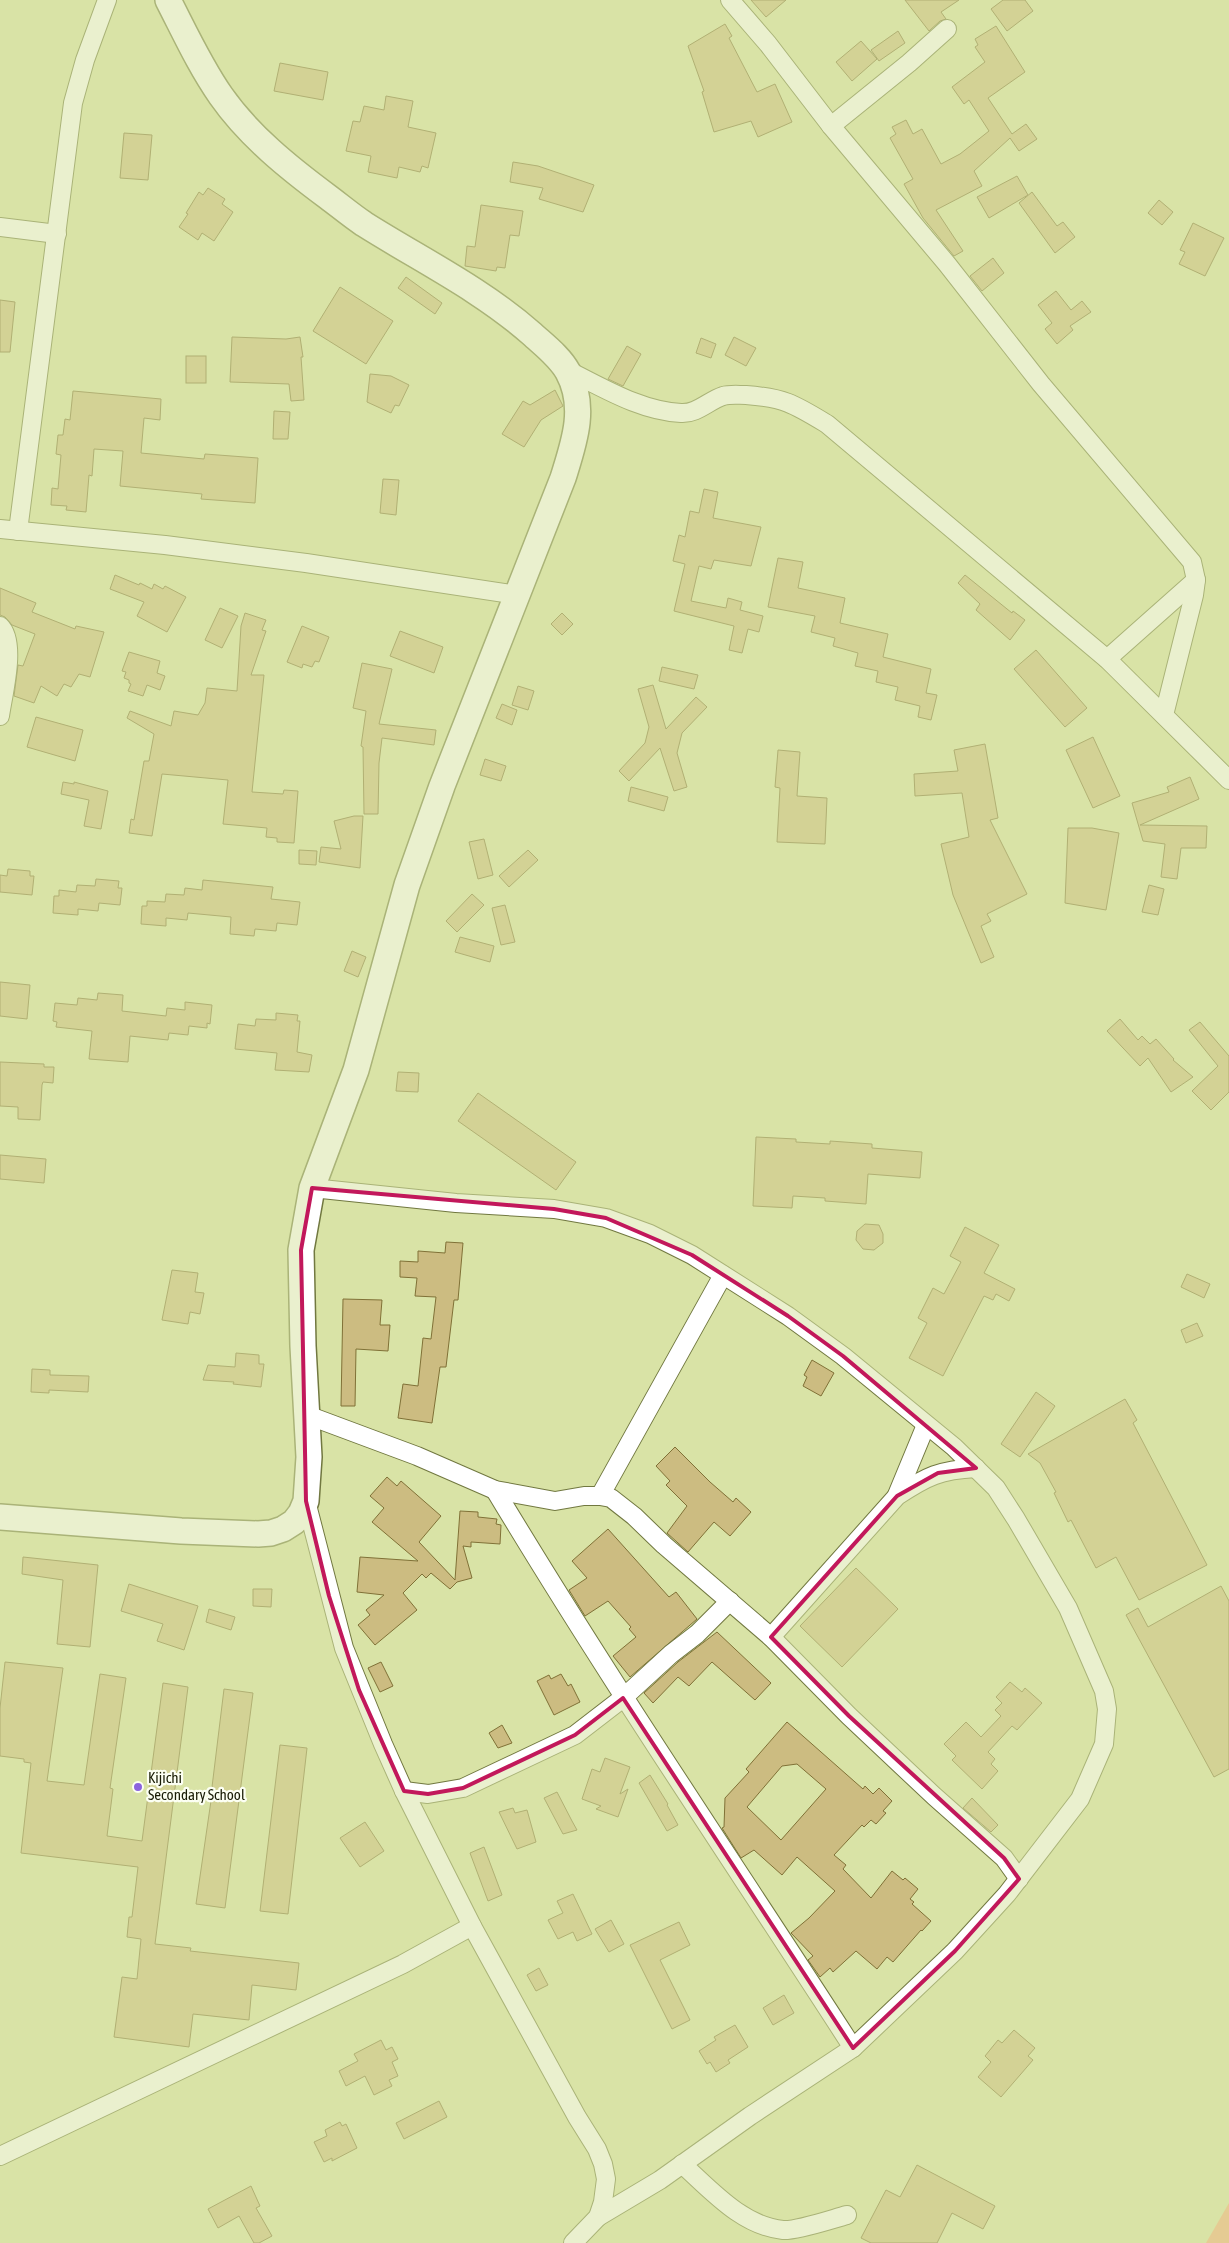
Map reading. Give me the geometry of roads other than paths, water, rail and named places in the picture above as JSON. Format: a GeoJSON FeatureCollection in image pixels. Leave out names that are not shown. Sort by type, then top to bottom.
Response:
{"type":"FeatureCollection","features":[{"type":"Feature","properties":{"kind":"street"},"geometry":{"type":"LineString","coordinates":[[18,531],[73,103],[85,60],[107,0]]}},
{"type":"Feature","properties":{"kind":"street"},"geometry":{"type":"LineString","coordinates":[[0,1517],[181,1531],[258,1534],[271,1533],[283,1529],[294,1522],[302,1513],[306,1502],[309,1471],[301,1250],[312,1188],[356,1070],[407,885],[442,786],[563,478],[574,444],[578,419],[578,399],[567,370],[517,320],[434,264],[364,223],[311,184],[262,142],[222,98],[207,76],[168,0]]}},
{"type":"Feature","properties":{"kind":"street"},"geometry":{"type":"LineString","coordinates":[[730,0],[768,44],[831,126],[947,264],[1065,413],[1192,562],[1196,580],[1185,636],[1164,715]]}},
{"type":"Feature","properties":{"kind":"street"},"geometry":{"type":"LineString","coordinates":[[831,126],[909,63],[947,29]]}},
{"type":"Feature","properties":{"kind":"street"},"geometry":{"type":"LineString","coordinates":[[0,227],[57,234]]}},
{"type":"Feature","properties":{"kind":"street"},"geometry":{"type":"LineString","coordinates":[[567,370],[620,396],[663,411],[683,413],[694,411],[724,396],[762,395],[784,400],[827,424],[1107,659],[1229,780]]}},
{"type":"Feature","properties":{"kind":"street"},"geometry":{"type":"LineString","coordinates":[[0,529],[165,545],[517,595]]}},
{"type":"Feature","properties":{"kind":"street"},"geometry":{"type":"LineString","coordinates":[[1107,659],[1196,580]]}},
{"type":"Feature","properties":{"kind":"street"},"geometry":{"type":"LineString","coordinates":[[0,626],[4,630],[7,639],[8,653],[0,716]]}},
{"type":"Feature","properties":{"kind":"street"},"geometry":{"type":"LineString","coordinates":[[312,1188],[456,1203],[554,1209],[606,1218],[650,1234],[692,1255],[788,1316],[843,1356],[976,1468],[996,1488],[1068,1608],[1104,1692],[1107,1710],[1104,1744],[1080,1799],[1019,1879],[955,1951],[853,2048],[750,2116],[660,2180],[598,2216],[573,2243]]}},
{"type":"Feature","properties":{"kind":"street"},"geometry":{"type":"LineString","coordinates":[[600,1496],[723,1275]]}},
{"type":"Feature","properties":{"kind":"street"},"geometry":{"type":"LineString","coordinates":[[307,1415],[417,1456],[495,1490],[555,1501],[584,1496],[611,1498],[771,1637],[863,1729],[1004,1858],[1019,1879]]}},
{"type":"Feature","properties":{"kind":"street"},"geometry":{"type":"LineString","coordinates":[[897,1496],[926,1425]]}},
{"type":"Feature","properties":{"kind":"street"},"geometry":{"type":"LineString","coordinates":[[771,1637],[897,1496],[923,1479],[938,1472],[951,1469],[976,1468]]}},
{"type":"Feature","properties":{"kind":"street"},"geometry":{"type":"LineString","coordinates":[[495,1490],[623,1698],[853,2048]]}},
{"type":"Feature","properties":{"kind":"street"},"geometry":{"type":"LineString","coordinates":[[306,1502],[344,1648],[359,1690],[404,1791],[472,1926],[577,2118],[597,2149],[606,2179],[603,2202],[598,2216]]}},
{"type":"Feature","properties":{"kind":"street"},"geometry":{"type":"LineString","coordinates":[[404,1791],[428,1794],[463,1788],[575,1735],[623,1698],[671,1654],[697,1634],[730,1601]]}},
{"type":"Feature","properties":{"kind":"street"},"geometry":{"type":"LineString","coordinates":[[0,2156],[402,1964],[472,1926]]}},
{"type":"Feature","properties":{"kind":"street"},"geometry":{"type":"LineString","coordinates":[[682,2164],[745,2218],[762,2225],[785,2231],[847,2215]]}},
{"type":"Feature","properties":{"kind":"place","name":"Kijichi Secondary School"},"geometry":{"type":"Point","coordinates":[138,1787]}}]}
